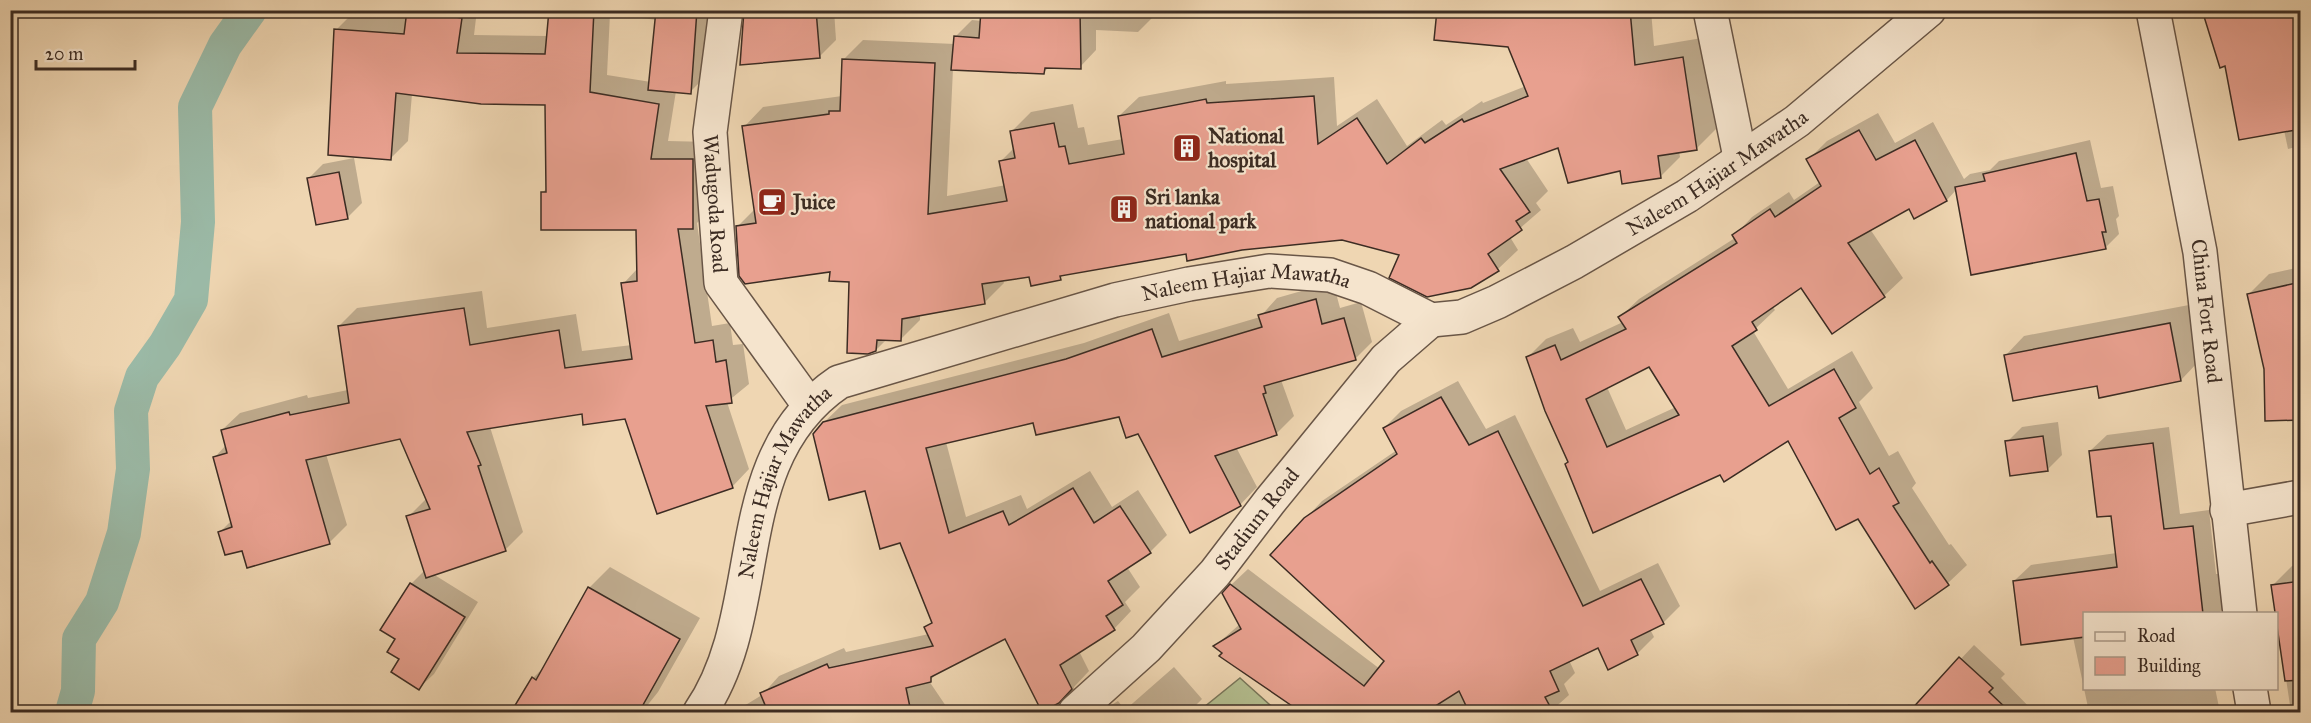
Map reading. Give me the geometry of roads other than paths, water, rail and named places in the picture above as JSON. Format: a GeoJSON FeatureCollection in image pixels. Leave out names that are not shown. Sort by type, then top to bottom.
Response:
{"type":"FeatureCollection","features":[{"type":"Feature","properties":{"kind":"street","name":"Wadugoda Road"},"geometry":{"type":"LineString","coordinates":[[726,10],[710,132],[721,283],[809,405]]}},
{"type":"Feature","properties":{"kind":"street"},"geometry":{"type":"LineString","coordinates":[[1710,10],[1740,157]]}},
{"type":"Feature","properties":{"kind":"street","name":"Naleem Hajiar Mawatha"},"geometry":{"type":"LineString","coordinates":[[700,712],[730,653],[755,518],[779,449],[809,405],[838,382],[1020,327],[1126,298],[1269,271],[1330,275],[1368,288],[1431,320],[1462,317],[1497,303],[1687,196],[1740,157],[1797,121],[1929,10]]}},
{"type":"Feature","properties":{"kind":"street","name":"China Fort Road"},"geometry":{"type":"LineString","coordinates":[[2153,10],[2200,252],[2240,612]]}},
{"type":"Feature","properties":{"kind":"street","name":"Stadium Road"},"geometry":{"type":"LineString","coordinates":[[1075,712],[1146,648],[1215,573],[1270,501],[1386,359],[1431,320]]}},
{"type":"Feature","properties":{"kind":"street"},"geometry":{"type":"LineString","coordinates":[[2227,510],[2301,497]]}},
{"type":"Feature","properties":{"kind":"street"},"geometry":{"type":"LineString","coordinates":[[2250,690],[2254,712]]}},
{"type":"Feature","properties":{"kind":"waterway"},"geometry":{"type":"LineString","coordinates":[[72,712],[78,691],[79,639],[102,602],[124,533],[133,469],[131,411],[142,377],[165,345],[191,300],[198,222],[195,107],[225,45],[250,10]]}},
{"type":"Feature","properties":{"kind":"place","name":"National hospital"},"geometry":{"type":"Point","coordinates":[1187,148]}},
{"type":"Feature","properties":{"kind":"place","name":"Juice"},"geometry":{"type":"Point","coordinates":[772,202]}},
{"type":"Feature","properties":{"kind":"place","name":"Sri lanka national park"},"geometry":{"type":"Point","coordinates":[1124,209]}}]}
